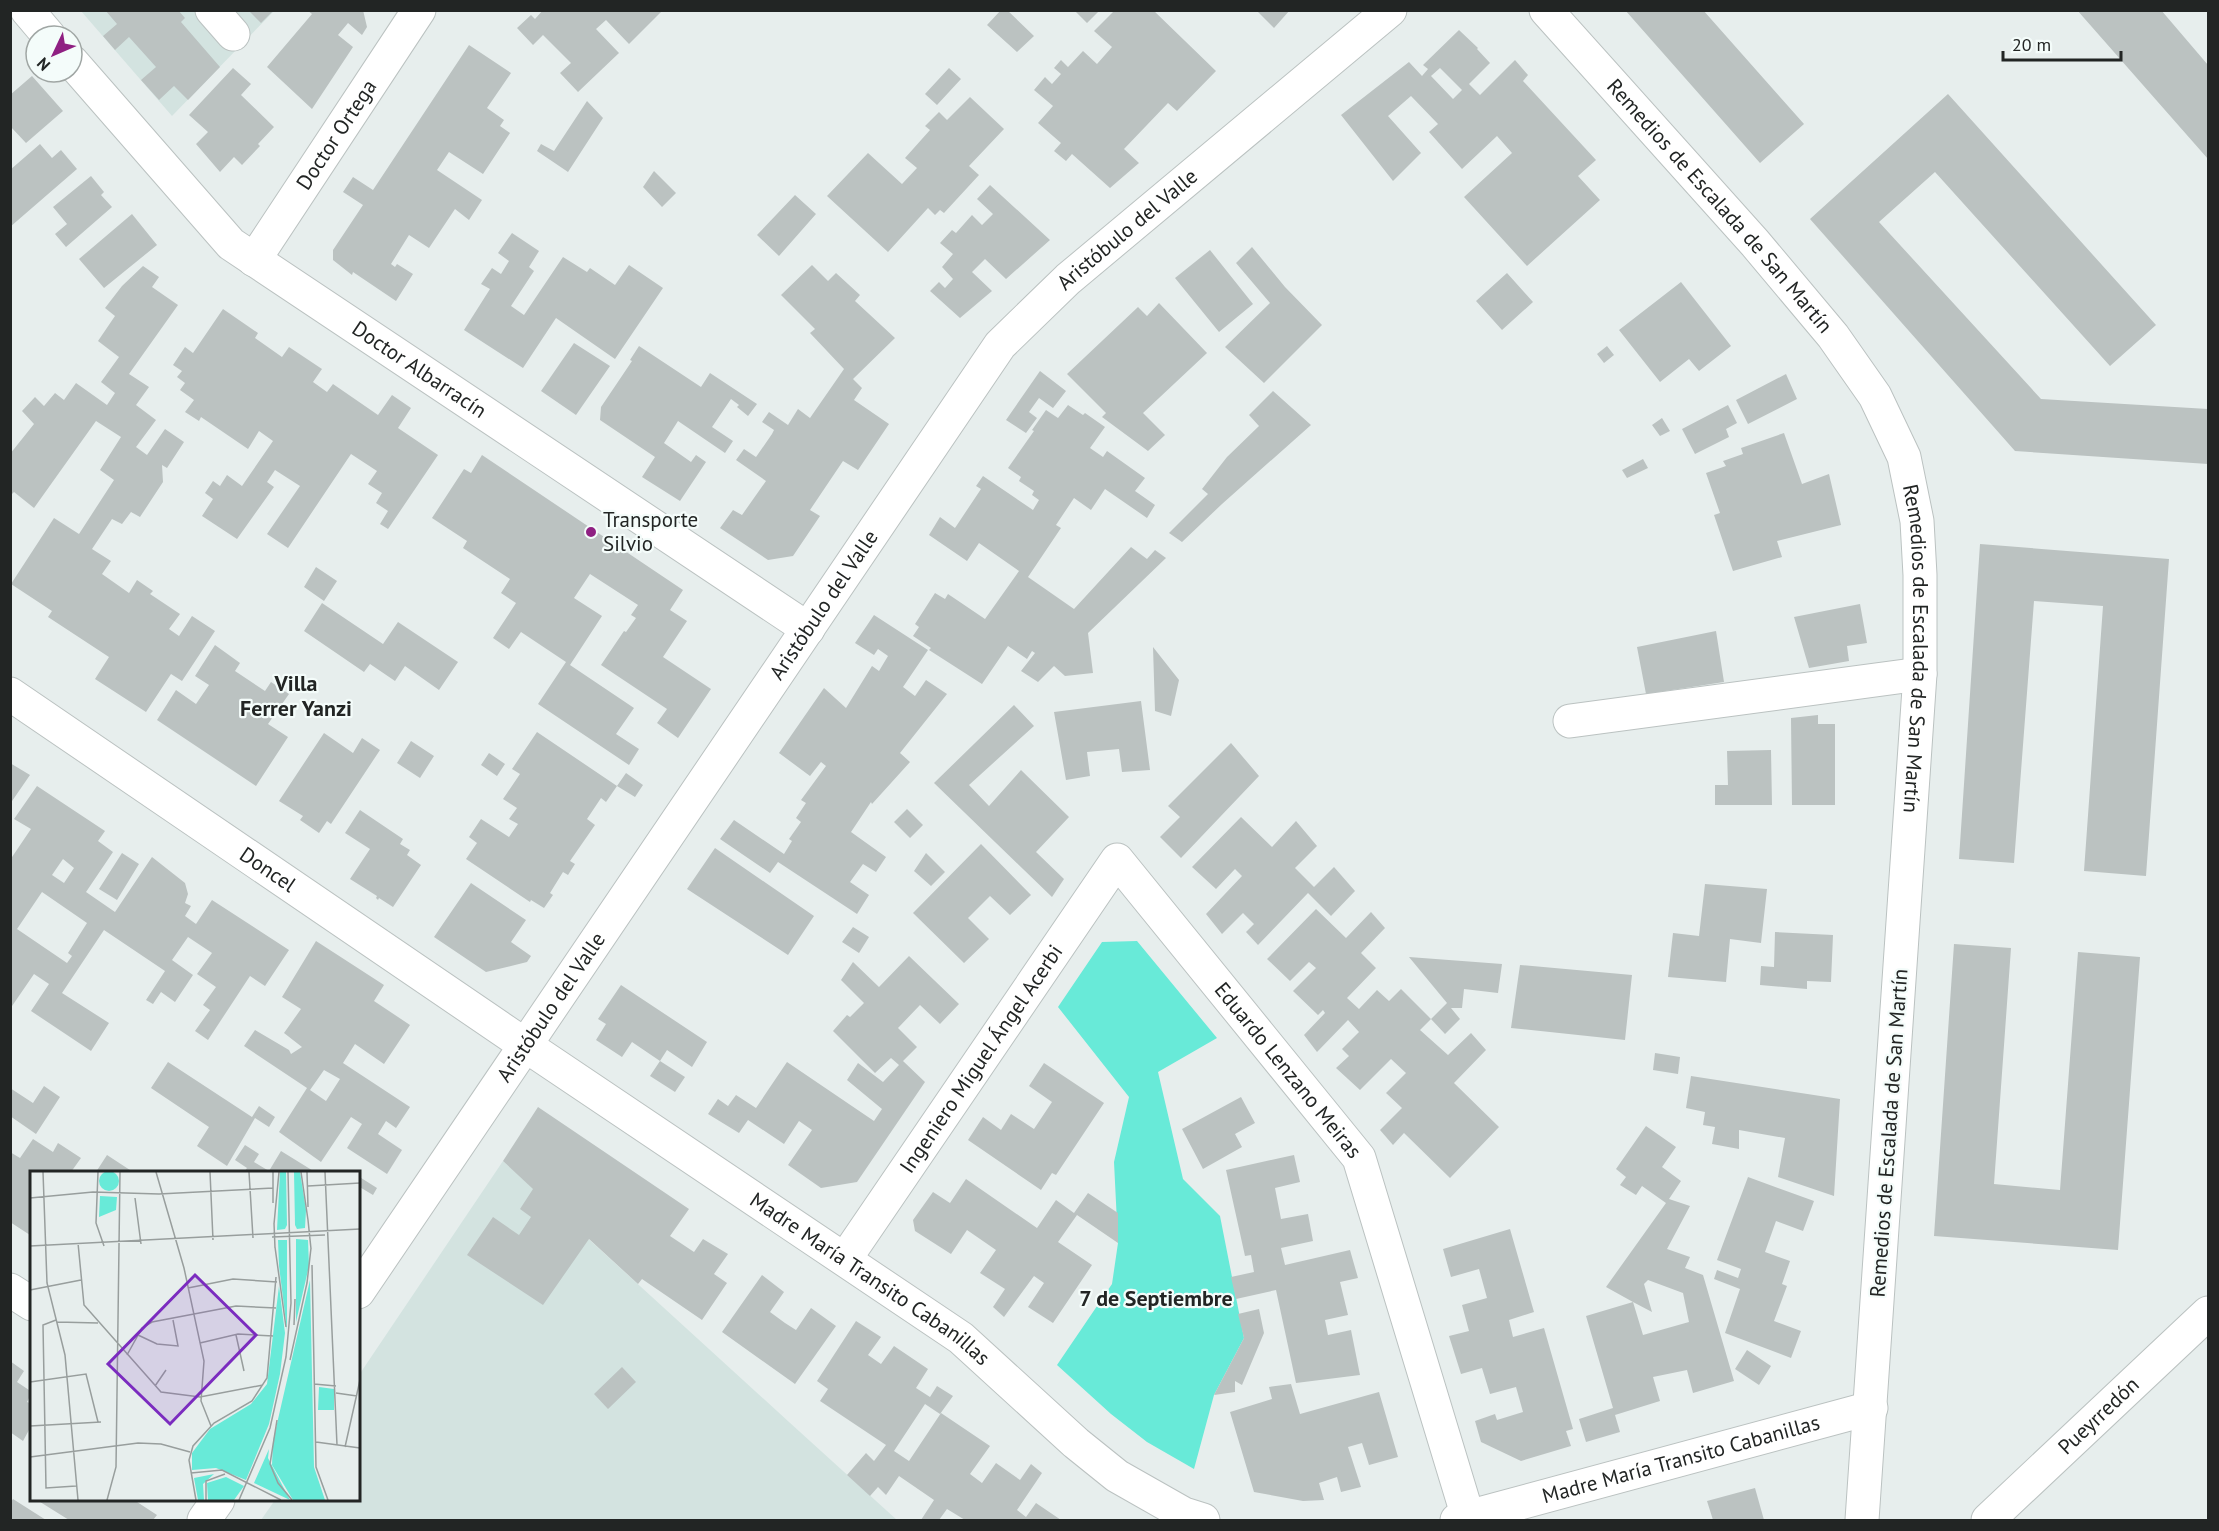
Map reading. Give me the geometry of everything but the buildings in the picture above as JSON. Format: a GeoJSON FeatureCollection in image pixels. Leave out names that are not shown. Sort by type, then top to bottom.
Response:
{"type":"FeatureCollection","features":[{"type":"Feature","properties":{"kind":"street"},"geometry":{"type":"LineString","coordinates":[[27,10],[39,24]]}},
{"type":"Feature","properties":{"kind":"street","name":"Doctor Ortega"},"geometry":{"type":"LineString","coordinates":[[254,260],[419,10]]}},
{"type":"Feature","properties":{"kind":"street","name":"Aristóbulo del Valle"},"geometry":{"type":"LineString","coordinates":[[360,1289],[999,345],[1068,279],[1390,10]]}},
{"type":"Feature","properties":{"kind":"street","name":"Remedios de Escalada de San Martín"},"geometry":{"type":"LineString","coordinates":[[1546,10],[1755,243],[1833,336],[1875,396],[1904,457],[1917,521],[1920,575],[1920,674],[1862,1521]]}},
{"type":"Feature","properties":{"kind":"street","name":"Doctor Albarracín"},"geometry":{"type":"LineString","coordinates":[[84,76],[231,244],[808,629]]}},
{"type":"Feature","properties":{"kind":"street"},"geometry":{"type":"LineString","coordinates":[[1570,721],[1920,674]]}},
{"type":"Feature","properties":{"kind":"street","name":"Doncel"},"geometry":{"type":"LineString","coordinates":[[10,694],[525,1045]]}},
{"type":"Feature","properties":{"kind":"street","name":"Ingeniero Miguel Ángel Acerbi"},"geometry":{"type":"LineString","coordinates":[[845,1259],[1117,861]]}},
{"type":"Feature","properties":{"kind":"street","name":"Eduardo Lenzano Meiras"},"geometry":{"type":"LineString","coordinates":[[1117,861],[1359,1158],[1462,1519]]}},
{"type":"Feature","properties":{"kind":"street","name":"Madre María Transito Cabanillas"},"geometry":{"type":"LineString","coordinates":[[525,1045],[961,1338],[1076,1443],[1117,1476],[1184,1514],[1203,1521]]}},
{"type":"Feature","properties":{"kind":"street"},"geometry":{"type":"LineString","coordinates":[[10,1290],[30,1303]]}},
{"type":"Feature","properties":{"kind":"street","name":"Pueyrredón"},"geometry":{"type":"LineString","coordinates":[[1988,1521],[2208,1312]]}},
{"type":"Feature","properties":{"kind":"street","name":"Madre María Transito Cabanillas"},"geometry":{"type":"LineString","coordinates":[[1462,1519],[1871,1408]]}},
{"type":"Feature","properties":{"kind":"street"},"geometry":{"type":"LineString","coordinates":[[204,1521],[217,1501]]}},
{"type":"Feature","properties":{"kind":"shaded area"},"geometry":{"type":"Polygon","coordinates":[[[81,11],[274,11],[172,116],[81,11]]]}},
{"type":"Feature","properties":{"kind":"shaded area"},"geometry":{"type":"Polygon","coordinates":[[[503,1161],[897,1520],[261,1520],[274,1501],[360,1501],[360,1374],[503,1161]]]}},
{"type":"Feature","properties":{"kind":"green space"},"geometry":{"type":"Polygon","coordinates":[[[1137,941],[1217,1038],[1158,1072],[1183,1179],[1220,1216],[1244,1338],[1214,1395],[1194,1469],[1147,1442],[1111,1414],[1057,1365],[1112,1284],[1118,1243],[1114,1162],[1129,1097],[1058,1007],[1102,942],[1137,941]]]}},
{"type":"Feature","properties":{"kind":"place","name":"Transporte Silvio"},"geometry":{"type":"Point","coordinates":[591,532]}},
{"type":"Feature","properties":{"kind":"district","name":"Villa Ferrer Yanzi"},"geometry":{"type":"Point","coordinates":[296,696]}},
{"type":"Feature","properties":{"kind":"district","name":"7 de Septiembre"},"geometry":{"type":"Point","coordinates":[1156,1298]}}]}
